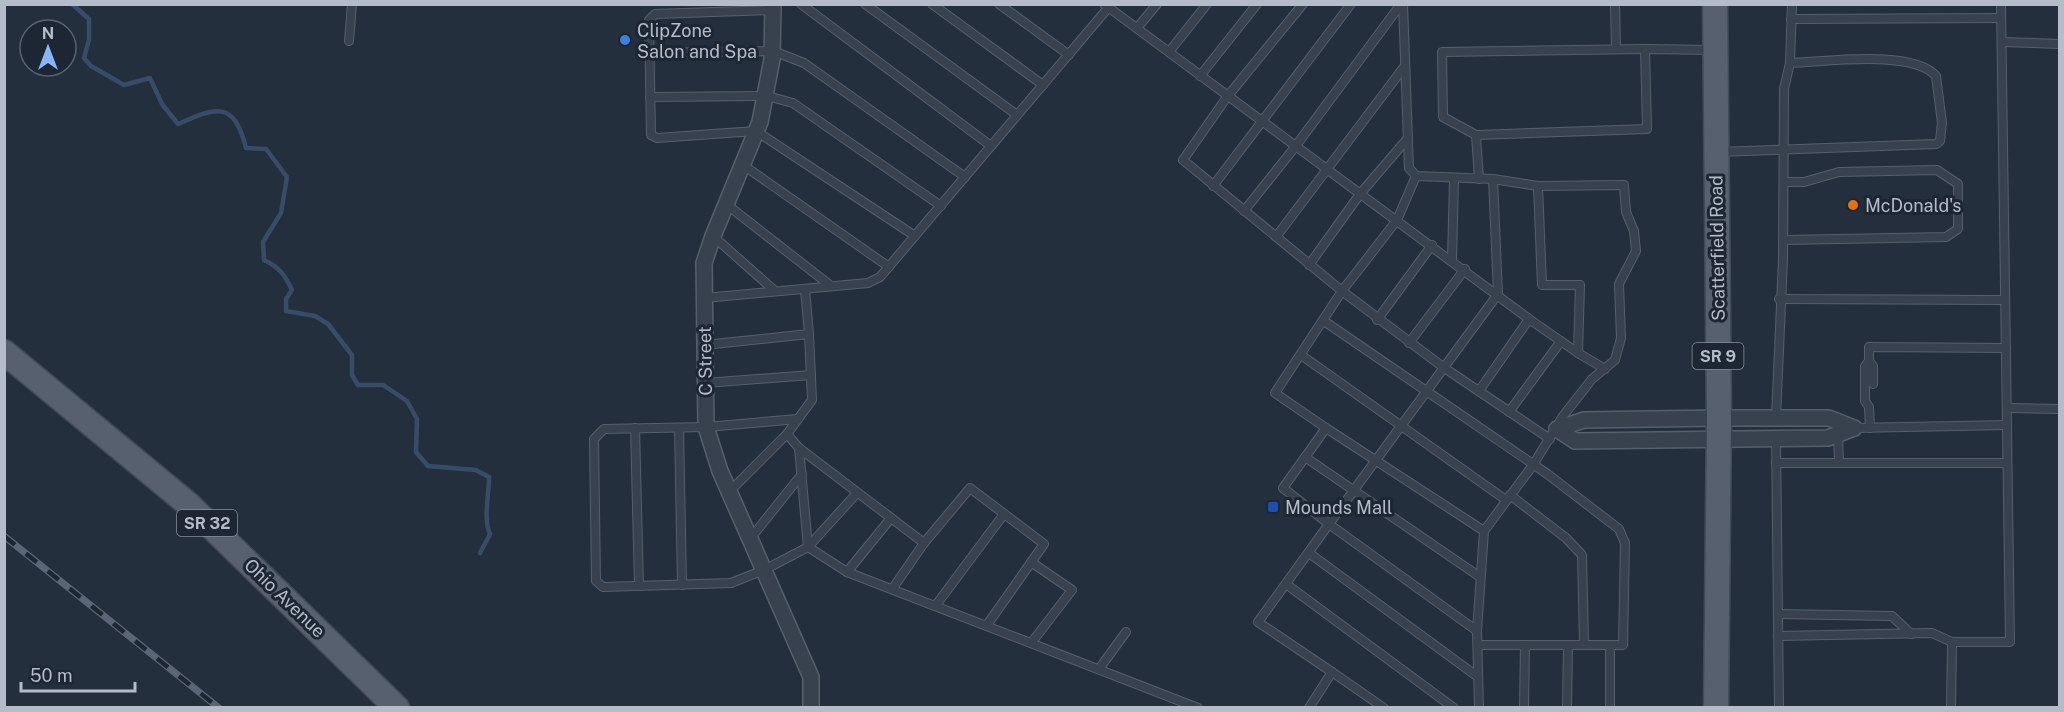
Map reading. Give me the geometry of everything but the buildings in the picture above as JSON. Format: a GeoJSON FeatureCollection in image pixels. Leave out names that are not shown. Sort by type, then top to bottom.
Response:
{"type":"FeatureCollection","features":[{"type":"Feature","properties":{"kind":"main road","name":"Scatterfield Road"},"geometry":{"type":"LineString","coordinates":[[1715,4],[1719,429],[1716,708]]}},
{"type":"Feature","properties":{"kind":"main road","name":"Ohio Avenue"},"geometry":{"type":"LineString","coordinates":[[4,352],[188,504],[397,708]]}},
{"type":"Feature","properties":{"kind":"street","name":"C Street"},"geometry":{"type":"LineString","coordinates":[[773,7],[773,51],[766,96],[756,131],[704,263],[706,427],[729,492],[811,677],[811,708]]}},
{"type":"Feature","properties":{"kind":"street"},"geometry":{"type":"LineString","coordinates":[[1554,434],[1575,441],[1719,429],[1776,418],[1829,418],[1854,428]]}},
{"type":"Feature","properties":{"kind":"street"},"geometry":{"type":"LineString","coordinates":[[1554,434],[1584,420],[1719,429],[1776,438],[1828,438],[1854,428]]}},
{"type":"Feature","properties":{"kind":"lane"},"geometry":{"type":"LineString","coordinates":[[349,41],[352,4]]}},
{"type":"Feature","properties":{"kind":"lane"},"geometry":{"type":"LineString","coordinates":[[801,4],[991,146]]}},
{"type":"Feature","properties":{"kind":"lane"},"geometry":{"type":"LineString","coordinates":[[865,4],[1017,115]]}},
{"type":"Feature","properties":{"kind":"lane"},"geometry":{"type":"LineString","coordinates":[[932,4],[1043,85]]}},
{"type":"Feature","properties":{"kind":"lane"},"geometry":{"type":"LineString","coordinates":[[999,4],[1069,55]]}},
{"type":"Feature","properties":{"kind":"lane"},"geometry":{"type":"LineString","coordinates":[[1137,28],[1157,4]]}},
{"type":"Feature","properties":{"kind":"lane"},"geometry":{"type":"LineString","coordinates":[[1169,52],[1208,4]]}},
{"type":"Feature","properties":{"kind":"lane"},"geometry":{"type":"LineString","coordinates":[[1200,76],[1257,4]]}},
{"type":"Feature","properties":{"kind":"lane"},"geometry":{"type":"LineString","coordinates":[[1303,4],[1227,97],[1183,160],[1377,320],[1509,412],[1554,434]]}},
{"type":"Feature","properties":{"kind":"lane"},"geometry":{"type":"LineString","coordinates":[[1213,186],[1351,4]]}},
{"type":"Feature","properties":{"kind":"lane"},"geometry":{"type":"LineString","coordinates":[[1402,4],[1409,168],[1416,176],[1493,179],[1538,186],[1624,185],[1626,212],[1634,231],[1636,251],[1619,285],[1621,338],[1616,360],[1592,379],[1563,416],[1533,465],[1484,531],[1477,631],[1479,708]]}},
{"type":"Feature","properties":{"kind":"lane"},"geometry":{"type":"LineString","coordinates":[[1244,211],[1402,4]]}},
{"type":"Feature","properties":{"kind":"lane"},"geometry":{"type":"LineString","coordinates":[[1615,4],[1616,48]]}},
{"type":"Feature","properties":{"kind":"lane"},"geometry":{"type":"LineString","coordinates":[[1776,418],[1783,240],[1784,89],[1790,63],[1792,4]]}},
{"type":"Feature","properties":{"kind":"lane"},"geometry":{"type":"LineString","coordinates":[[1778,636],[1932,633],[1952,642],[2010,642],[2001,4]]}},
{"type":"Feature","properties":{"kind":"lane"},"geometry":{"type":"LineString","coordinates":[[704,298],[868,283],[880,277],[1069,55],[1106,6],[1295,147],[1465,269],[1529,319],[1605,369]]}},
{"type":"Feature","properties":{"kind":"lane"},"geometry":{"type":"LineString","coordinates":[[773,7],[655,14],[649,20],[651,135],[657,138],[756,131],[915,236]]}},
{"type":"Feature","properties":{"kind":"lane"},"geometry":{"type":"LineString","coordinates":[[1791,19],[2001,18]]}},
{"type":"Feature","properties":{"kind":"lane"},"geometry":{"type":"LineString","coordinates":[[2002,42],[2060,44]]}},
{"type":"Feature","properties":{"kind":"lane"},"geometry":{"type":"LineString","coordinates":[[1645,49],[1647,129],[1476,135],[1443,117],[1442,52],[1616,48],[1716,50]]}},
{"type":"Feature","properties":{"kind":"lane"},"geometry":{"type":"LineString","coordinates":[[650,54],[773,51],[804,63],[965,177]]}},
{"type":"Feature","properties":{"kind":"lane"},"geometry":{"type":"LineString","coordinates":[[1716,152],[1936,144],[1942,135],[1936,76],[1924,66],[1905,60],[1790,63]]}},
{"type":"Feature","properties":{"kind":"lane"},"geometry":{"type":"LineString","coordinates":[[1276,237],[1404,67]]}},
{"type":"Feature","properties":{"kind":"lane"},"geometry":{"type":"LineString","coordinates":[[651,97],[766,96],[793,103],[941,206]]}},
{"type":"Feature","properties":{"kind":"lane"},"geometry":{"type":"LineString","coordinates":[[1476,135],[1479,179]]}},
{"type":"Feature","properties":{"kind":"lane"},"geometry":{"type":"LineString","coordinates":[[1309,265],[1360,194],[1408,138]]}},
{"type":"Feature","properties":{"kind":"lane"},"geometry":{"type":"LineString","coordinates":[[743,165],[889,267]]}},
{"type":"Feature","properties":{"kind":"lane"},"geometry":{"type":"LineString","coordinates":[[1783,240],[1946,237],[1958,229],[1958,184],[1938,170],[1839,172],[1804,182],[1784,182]]}},
{"type":"Feature","properties":{"kind":"lane"},"geometry":{"type":"LineString","coordinates":[[1416,176],[1397,220],[1342,291],[1275,393],[1374,462],[1484,531]]}},
{"type":"Feature","properties":{"kind":"lane"},"geometry":{"type":"LineString","coordinates":[[1452,260],[1454,179]]}},
{"type":"Feature","properties":{"kind":"lane"},"geometry":{"type":"LineString","coordinates":[[1384,708],[1258,622],[1498,294],[1493,179]]}},
{"type":"Feature","properties":{"kind":"lane"},"geometry":{"type":"LineString","coordinates":[[1538,186],[1542,285],[1580,285],[1578,353]]}},
{"type":"Feature","properties":{"kind":"lane"},"geometry":{"type":"LineString","coordinates":[[726,204],[831,286]]}},
{"type":"Feature","properties":{"kind":"lane"},"geometry":{"type":"LineString","coordinates":[[713,236],[775,291]]}},
{"type":"Feature","properties":{"kind":"lane"},"geometry":{"type":"LineString","coordinates":[[1377,320],[1432,245]]}},
{"type":"Feature","properties":{"kind":"lane"},"geometry":{"type":"LineString","coordinates":[[1409,343],[1465,269]]}},
{"type":"Feature","properties":{"kind":"lane"},"geometry":{"type":"LineString","coordinates":[[729,492],[787,434],[812,400],[805,289]]}},
{"type":"Feature","properties":{"kind":"lane"},"geometry":{"type":"LineString","coordinates":[[1779,299],[2005,300]]}},
{"type":"Feature","properties":{"kind":"lane"},"geometry":{"type":"LineString","coordinates":[[1479,391],[1529,319]]}},
{"type":"Feature","properties":{"kind":"lane"},"geometry":{"type":"LineString","coordinates":[[1324,321],[1533,465],[1619,529],[1623,535],[1625,543],[1623,645],[1478,645]]}},
{"type":"Feature","properties":{"kind":"lane"},"geometry":{"type":"LineString","coordinates":[[704,345],[809,334]]}},
{"type":"Feature","properties":{"kind":"lane"},"geometry":{"type":"LineString","coordinates":[[1509,412],[1561,341]]}},
{"type":"Feature","properties":{"kind":"lane"},"geometry":{"type":"LineString","coordinates":[[1873,384],[1873,366],[1869,361],[1869,346],[2006,348]]}},
{"type":"Feature","properties":{"kind":"lane"},"geometry":{"type":"LineString","coordinates":[[1301,355],[1566,538],[1582,555],[1584,645]]}},
{"type":"Feature","properties":{"kind":"lane"},"geometry":{"type":"LineString","coordinates":[[1869,361],[1865,366],[1865,401],[1871,403],[1870,428]]}},
{"type":"Feature","properties":{"kind":"lane"},"geometry":{"type":"LineString","coordinates":[[705,383],[811,375]]}},
{"type":"Feature","properties":{"kind":"lane"},"geometry":{"type":"LineString","coordinates":[[2007,408],[2060,409]]}},
{"type":"Feature","properties":{"kind":"lane"},"geometry":{"type":"LineString","coordinates":[[798,419],[706,427],[604,429],[594,439],[596,581],[603,587],[731,583],[764,570],[808,547],[857,493]]}},
{"type":"Feature","properties":{"kind":"lane"},"geometry":{"type":"LineString","coordinates":[[1854,428],[2007,425]]}},
{"type":"Feature","properties":{"kind":"lane"},"geometry":{"type":"LineString","coordinates":[[679,428],[682,585]]}},
{"type":"Feature","properties":{"kind":"lane"},"geometry":{"type":"LineString","coordinates":[[635,429],[639,586]]}},
{"type":"Feature","properties":{"kind":"lane"},"geometry":{"type":"LineString","coordinates":[[1326,429],[1283,488],[1477,631]]}},
{"type":"Feature","properties":{"kind":"lane"},"geometry":{"type":"LineString","coordinates":[[787,434],[799,448],[924,543]]}},
{"type":"Feature","properties":{"kind":"lane"},"geometry":{"type":"LineString","coordinates":[[1838,434],[1839,463]]}},
{"type":"Feature","properties":{"kind":"lane"},"geometry":{"type":"LineString","coordinates":[[1776,438],[1779,708]]}},
{"type":"Feature","properties":{"kind":"lane"},"geometry":{"type":"LineString","coordinates":[[799,448],[808,547]]}},
{"type":"Feature","properties":{"kind":"lane"},"geometry":{"type":"LineString","coordinates":[[1305,457],[1480,577]]}},
{"type":"Feature","properties":{"kind":"lane"},"geometry":{"type":"LineString","coordinates":[[1776,463],[2007,463]]}},
{"type":"Feature","properties":{"kind":"lane"},"geometry":{"type":"LineString","coordinates":[[750,539],[802,474]]}},
{"type":"Feature","properties":{"kind":"lane"},"geometry":{"type":"LineString","coordinates":[[892,588],[924,543],[970,488],[1044,544],[987,625]]}},
{"type":"Feature","properties":{"kind":"lane"},"geometry":{"type":"LineString","coordinates":[[936,605],[1004,514]]}},
{"type":"Feature","properties":{"kind":"lane"},"geometry":{"type":"LineString","coordinates":[[847,572],[891,518]]}},
{"type":"Feature","properties":{"kind":"lane"},"geometry":{"type":"LineString","coordinates":[[808,547],[847,572],[1198,708]]}},
{"type":"Feature","properties":{"kind":"lane"},"geometry":{"type":"LineString","coordinates":[[1309,553],[1478,677]]}},
{"type":"Feature","properties":{"kind":"lane"},"geometry":{"type":"LineString","coordinates":[[1031,562],[1072,590],[1032,642]]}},
{"type":"Feature","properties":{"kind":"lane"},"geometry":{"type":"LineString","coordinates":[[1286,584],[1454,708]]}},
{"type":"Feature","properties":{"kind":"lane"},"geometry":{"type":"LineString","coordinates":[[1778,614],[1892,616],[1911,634]]}},
{"type":"Feature","properties":{"kind":"lane"},"geometry":{"type":"LineString","coordinates":[[1100,669],[1126,632]]}},
{"type":"Feature","properties":{"kind":"lane"},"geometry":{"type":"LineString","coordinates":[[1951,708],[1952,642]]}},
{"type":"Feature","properties":{"kind":"lane"},"geometry":{"type":"LineString","coordinates":[[1524,708],[1525,645]]}},
{"type":"Feature","properties":{"kind":"lane"},"geometry":{"type":"LineString","coordinates":[[1567,708],[1568,645]]}},
{"type":"Feature","properties":{"kind":"lane"},"geometry":{"type":"LineString","coordinates":[[1610,645],[1610,708]]}},
{"type":"Feature","properties":{"kind":"lane"},"geometry":{"type":"LineString","coordinates":[[1311,707],[1332,672]]}},
{"type":"Feature","properties":{"kind":"waterway"},"geometry":{"type":"LineString","coordinates":[[72,4],[89,19],[89,40],[84,58],[91,66],[124,85],[150,78],[162,104],[178,124],[213,111],[229,115],[236,122],[246,148],[266,149],[287,177],[281,213],[263,242],[264,260],[281,272],[292,290],[286,299],[286,311],[315,316],[328,324],[352,355],[352,375],[358,385],[383,385],[407,401],[417,419],[416,452],[428,466],[476,470],[489,477],[487,514],[490,534],[480,553]]}},
{"type":"Feature","properties":{"kind":"railway"},"geometry":{"type":"LineString","coordinates":[[4,536],[219,708]]}},
{"type":"Feature","properties":{"kind":"place","name":"ClipZone Salon and Spa"},"geometry":{"type":"Point","coordinates":[625,40]}},
{"type":"Feature","properties":{"kind":"place","name":"McDonald's"},"geometry":{"type":"Point","coordinates":[1853,205]}},
{"type":"Feature","properties":{"kind":"place","name":"Mounds Mall"},"geometry":{"type":"Point","coordinates":[1273,507]}}]}
